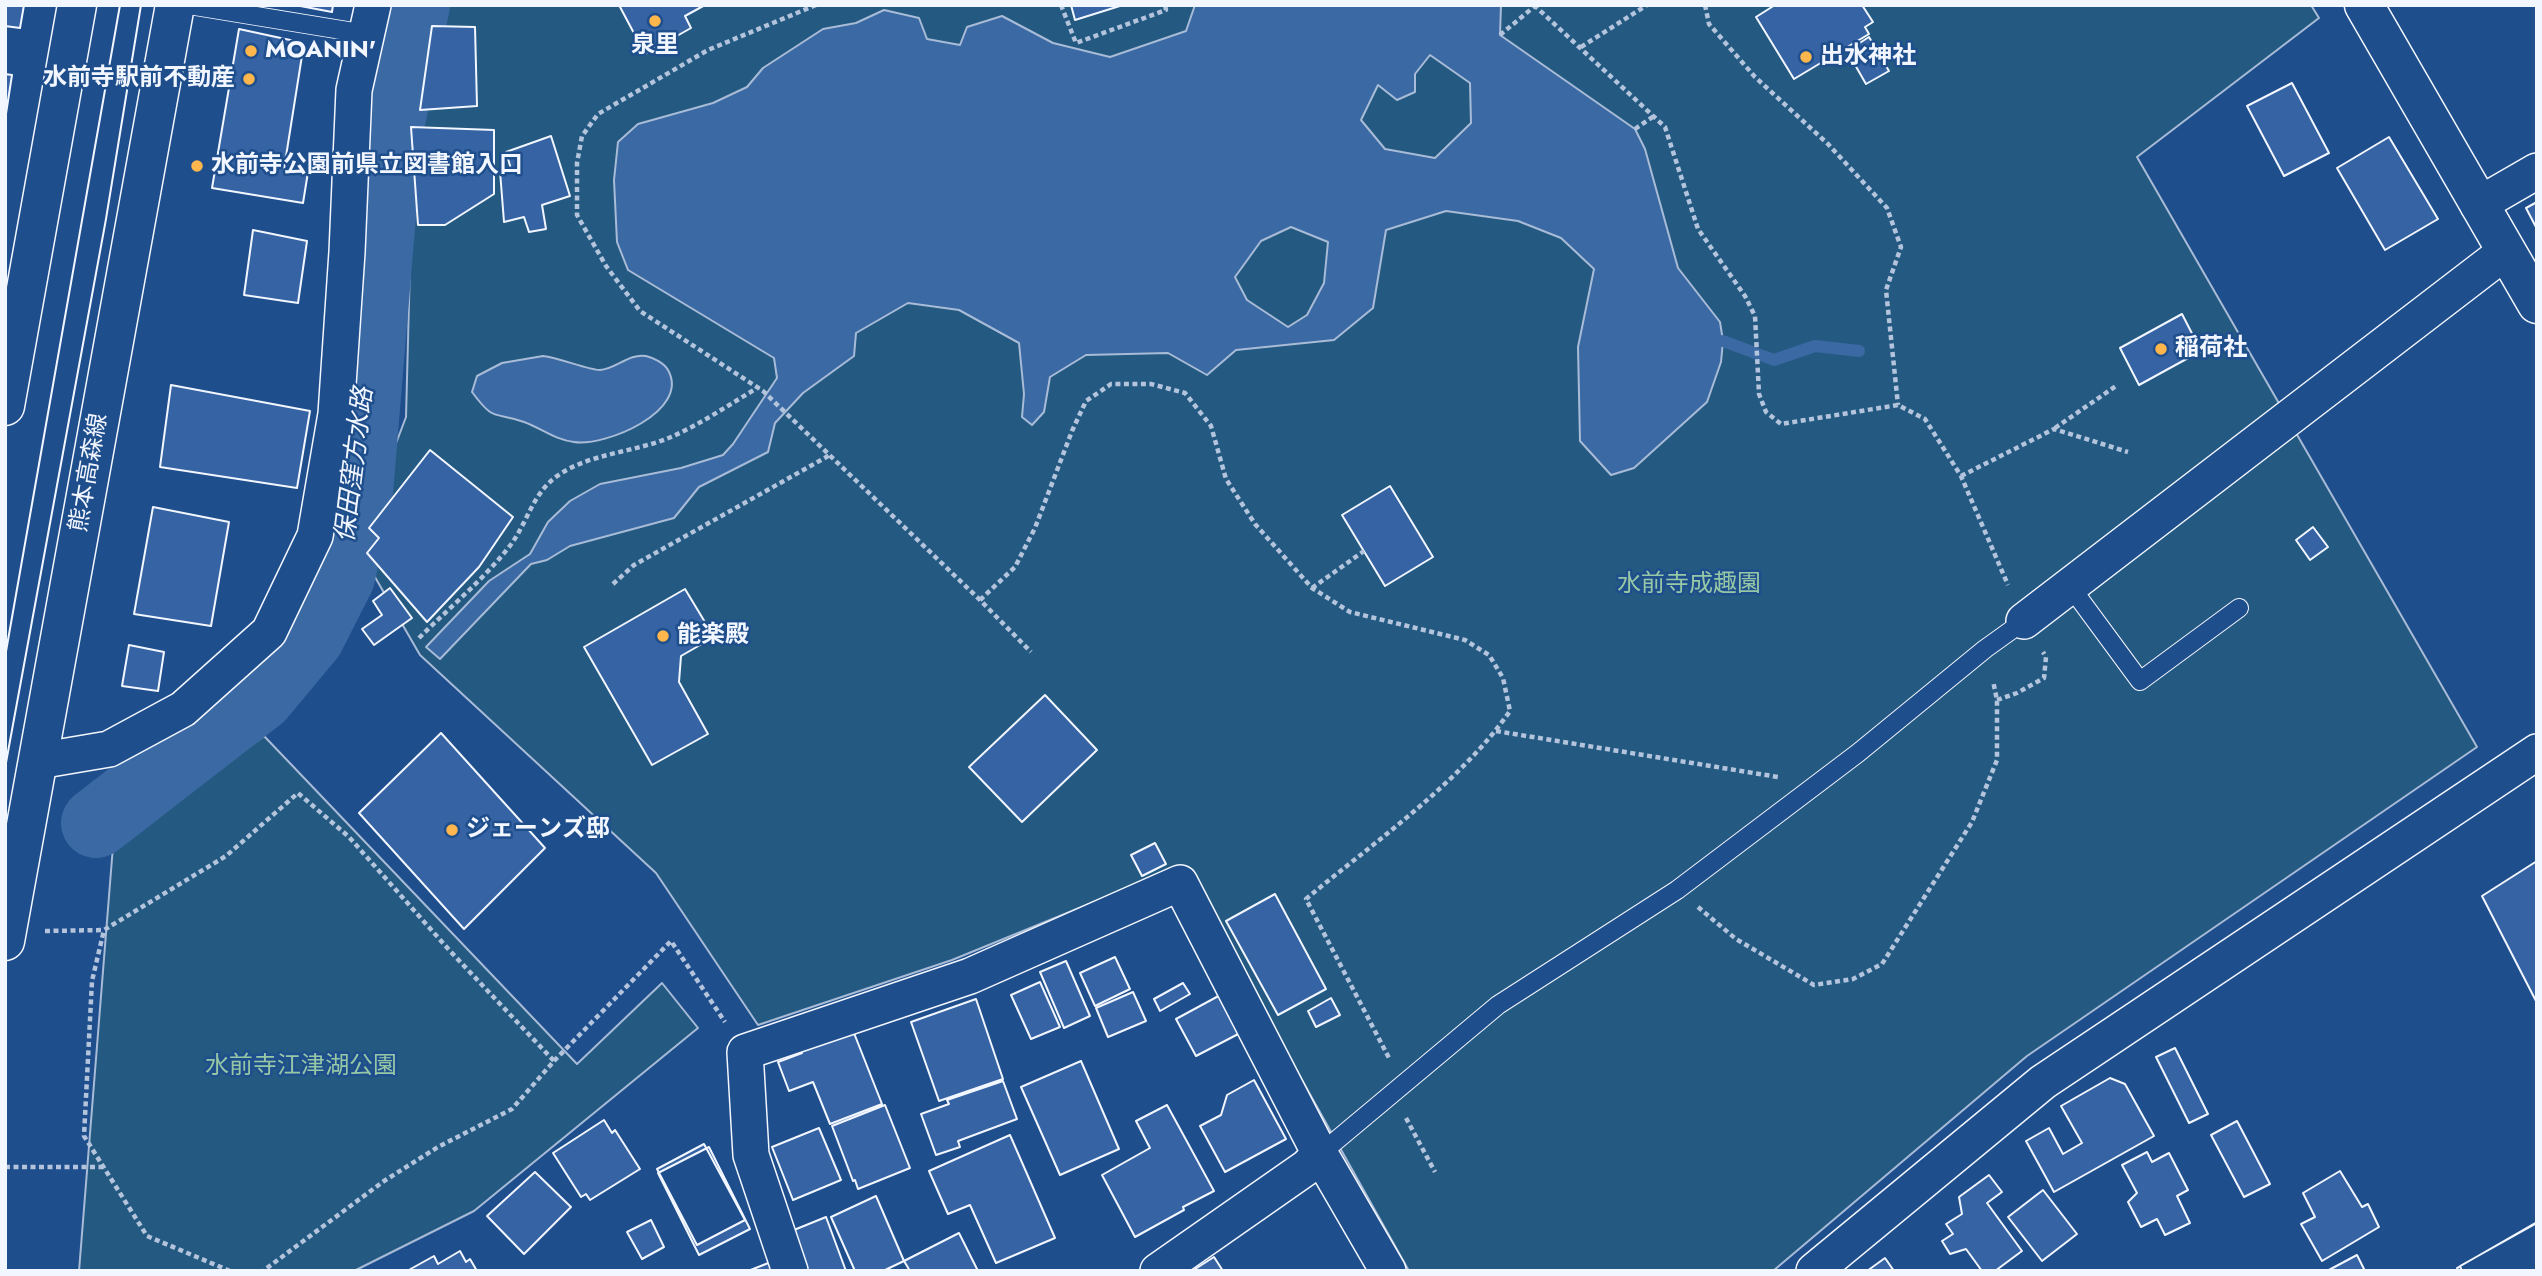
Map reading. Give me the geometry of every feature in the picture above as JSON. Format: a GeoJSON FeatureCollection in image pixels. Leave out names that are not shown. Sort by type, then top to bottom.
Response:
{"type":"FeatureCollection","features":[{"type":"Feature","properties":{"kind":"main road"},"geometry":{"type":"LineString","coordinates":[[5,406],[77,5]]}},
{"type":"Feature","properties":{"kind":"main road","name":"熊本高森線"},"geometry":{"type":"LineString","coordinates":[[6,936],[175,5]]}},
{"type":"Feature","properties":{"kind":"main road"},"geometry":{"type":"LineString","coordinates":[[2364,5],[2537,304]]}},
{"type":"Feature","properties":{"kind":"street"},"geometry":{"type":"LineString","coordinates":[[38,761],[109,749],[183,709],[269,632],[315,536],[336,414],[354,90],[370,19]]}},
{"type":"Feature","properties":{"kind":"street"},"geometry":{"type":"LineString","coordinates":[[2478,205],[2537,171]]}},
{"type":"Feature","properties":{"kind":"street"},"geometry":{"type":"LineString","coordinates":[[2024,621],[2505,252]]}},
{"type":"Feature","properties":{"kind":"street"},"geometry":{"type":"LineString","coordinates":[[1814,1271],[2043,1082],[2537,752]]}},
{"type":"Feature","properties":{"kind":"street"},"geometry":{"type":"LineString","coordinates":[[790,1271],[751,1154],[745,1052],[970,976],[1180,883],[1320,1154],[1388,1271]]}},
{"type":"Feature","properties":{"kind":"street"},"geometry":{"type":"LineString","coordinates":[[1158,1271],[1307,1167],[1320,1154]]}},
{"type":"Feature","properties":{"kind":"lane"},"geometry":{"type":"LineString","coordinates":[[189,5],[370,19]]}},
{"type":"Feature","properties":{"kind":"lane"},"geometry":{"type":"LineString","coordinates":[[2070,586],[2140,681],[2239,608]]}},
{"type":"Feature","properties":{"kind":"lane"},"geometry":{"type":"LineString","coordinates":[[1320,1154],[1498,1005],[1677,890],[1819,783],[2024,621]]}},
{"type":"Feature","properties":{"kind":"path"},"geometry":{"type":"LineString","coordinates":[[816,5],[708,50],[598,114],[582,136],[577,163],[577,215],[606,266],[640,311],[761,389],[1031,652]]}},
{"type":"Feature","properties":{"kind":"path"},"geometry":{"type":"LineString","coordinates":[[1061,5],[1076,43],[1166,10],[1165,5]]}},
{"type":"Feature","properties":{"kind":"path"},"geometry":{"type":"LineString","coordinates":[[1580,47],[1647,5]]}},
{"type":"Feature","properties":{"kind":"path"},"geometry":{"type":"LineString","coordinates":[[1705,5],[1709,24],[1755,77],[1828,144],[1887,208],[1901,247],[1886,290],[1898,405]]}},
{"type":"Feature","properties":{"kind":"path"},"geometry":{"type":"LineString","coordinates":[[1500,35],[1534,6],[1665,127],[1698,229],[1745,296],[1755,316],[1759,394],[1766,412],[1781,424],[1898,405],[1925,419],[1961,475],[2024,621],[2046,657],[2044,678],[2017,693],[1997,700]]}},
{"type":"Feature","properties":{"kind":"path"},"geometry":{"type":"LineString","coordinates":[[1635,130],[1654,116]]}},
{"type":"Feature","properties":{"kind":"path"},"geometry":{"type":"LineString","coordinates":[[980,600],[1015,567],[1035,528],[1086,401],[1111,384],[1151,384],[1185,393],[1211,426],[1226,480],[1255,524],[1312,588],[1350,612],[1465,640],[1489,655],[1503,678],[1510,711],[1496,731],[1434,793],[1306,899],[1398,1088],[1435,1172]]}},
{"type":"Feature","properties":{"kind":"path"},"geometry":{"type":"LineString","coordinates":[[1961,475],[2054,429],[2116,386]]}},
{"type":"Feature","properties":{"kind":"path"},"geometry":{"type":"LineString","coordinates":[[419,638],[506,551],[519,532],[536,497],[561,473],[670,437],[761,389]]}},
{"type":"Feature","properties":{"kind":"path"},"geometry":{"type":"LineString","coordinates":[[2054,429],[2129,452]]}},
{"type":"Feature","properties":{"kind":"path"},"geometry":{"type":"LineString","coordinates":[[613,584],[634,565],[830,455]]}},
{"type":"Feature","properties":{"kind":"path"},"geometry":{"type":"LineString","coordinates":[[1312,588],[1364,551]]}},
{"type":"Feature","properties":{"kind":"path"},"geometry":{"type":"LineString","coordinates":[[1677,890],[1736,939],[1814,985],[1853,979],[1882,964],[1972,822],[1997,760],[1997,700],[1986,649]]}},
{"type":"Feature","properties":{"kind":"path"},"geometry":{"type":"LineString","coordinates":[[1496,731],[1819,783]]}},
{"type":"Feature","properties":{"kind":"path"},"geometry":{"type":"LineString","coordinates":[[6,936],[104,930],[226,856],[298,793],[349,837],[554,1061]]}},
{"type":"Feature","properties":{"kind":"path"},"geometry":{"type":"LineString","coordinates":[[104,930],[92,981],[84,1136],[147,1236],[230,1271]]}},
{"type":"Feature","properties":{"kind":"path"},"geometry":{"type":"LineString","coordinates":[[264,1271],[384,1181],[438,1147],[512,1109],[554,1061],[671,941],[745,1052]]}},
{"type":"Feature","properties":{"kind":"path"},"geometry":{"type":"LineString","coordinates":[[5,1167],[104,1167]]}},
{"type":"Feature","properties":{"kind":"green space","name":"水前寺成趣園"},"geometry":{"type":"Polygon","coordinates":[[[430,5],[2311,5],[2319,18],[2137,157],[2477,747],[2027,1056],[1773,1271],[1409,1271],[1182,866],[952,960],[758,1025],[656,873],[420,655],[357,546],[406,417],[410,264],[405,136],[430,5]]]}},
{"type":"Feature","properties":{"kind":"green space","name":"水前寺江津湖公園"},"geometry":{"type":"Polygon","coordinates":[[[264,736],[577,1064],[662,983],[698,1028],[474,1211],[354,1271],[79,1271],[113,846],[264,736]]]}},
{"type":"Feature","properties":{"kind":"shaded area"},"geometry":{"type":"Polygon","coordinates":[[[1195,5],[1501,5],[1500,35],[1635,129],[1645,149],[1678,268],[1720,322],[1723,341],[1721,362],[1707,402],[1634,468],[1611,475],[1580,441],[1578,347],[1594,269],[1561,238],[1518,221],[1446,211],[1386,230],[1373,308],[1334,340],[1236,350],[1207,375],[1168,353],[1086,355],[1050,377],[1044,412],[1032,425],[1022,417],[1024,394],[1019,343],[959,310],[908,303],[856,333],[854,356],[803,393],[775,423],[768,452],[699,487],[674,518],[570,546],[547,560],[531,564],[440,659],[426,647],[489,581],[530,554],[548,522],[570,501],[600,484],[681,468],[723,455],[777,378],[774,358],[628,270],[617,242],[614,180],[618,142],[638,124],[713,103],[747,87],[763,68],[823,29],[856,23],[884,10],[919,18],[927,39],[960,45],[967,27],[1002,16],[1053,43],[1110,57],[1186,31],[1195,5]],[[1430,55],[1415,74],[1415,92],[1397,100],[1378,85],[1361,120],[1385,149],[1435,158],[1471,123],[1470,83],[1430,55]],[[1291,227],[1261,241],[1235,277],[1247,300],[1288,327],[1307,315],[1324,283],[1328,242],[1291,227]]]}},
{"type":"Feature","properties":{"kind":"shaded area"},"geometry":{"type":"Polygon","coordinates":[[[543,356],[600,370],[634,357],[646,356],[666,367],[672,385],[667,399],[657,412],[641,423],[605,439],[588,442],[567,441],[524,422],[490,412],[472,392],[477,376],[502,363],[543,356]]]}},
{"type":"Feature","properties":{"kind":"building"},"geometry":{"type":"Polygon","coordinates":[[[5,5],[24,5],[20,28],[5,26],[5,5]]]}},
{"type":"Feature","properties":{"kind":"building"},"geometry":{"type":"Polygon","coordinates":[[[295,5],[333,5],[332,12],[295,5]]]}},
{"type":"Feature","properties":{"kind":"building"},"geometry":{"type":"Polygon","coordinates":[[[619,5],[705,5],[685,16],[691,28],[645,54],[619,5]]]}},
{"type":"Feature","properties":{"kind":"building"},"geometry":{"type":"Polygon","coordinates":[[[1071,5],[1123,5],[1075,20],[1071,5]]]}},
{"type":"Feature","properties":{"kind":"building","name":"出水神社"},"geometry":{"type":"Polygon","coordinates":[[[1775,5],[1862,5],[1873,22],[1865,27],[1869,34],[1794,79],[1756,17],[1775,5]]]}},
{"type":"Feature","properties":{"kind":"building"},"geometry":{"type":"Polygon","coordinates":[[[432,26],[475,27],[477,106],[420,110],[432,26]]]}},
{"type":"Feature","properties":{"kind":"building"},"geometry":{"type":"Polygon","coordinates":[[[239,29],[304,43],[284,169],[308,172],[303,203],[212,188],[239,29]]]}},
{"type":"Feature","properties":{"kind":"building"},"geometry":{"type":"Polygon","coordinates":[[[1869,37],[1889,71],[1866,84],[1847,51],[1869,37]]]}},
{"type":"Feature","properties":{"kind":"building"},"geometry":{"type":"Polygon","coordinates":[[[5,74],[12,75],[5,120],[5,74]]]}},
{"type":"Feature","properties":{"kind":"building"},"geometry":{"type":"Polygon","coordinates":[[[2292,83],[2329,153],[2284,176],[2247,106],[2292,83]]]}},
{"type":"Feature","properties":{"kind":"building"},"geometry":{"type":"Polygon","coordinates":[[[411,127],[494,130],[494,194],[445,225],[418,225],[411,127]]]}},
{"type":"Feature","properties":{"kind":"building"},"geometry":{"type":"Polygon","coordinates":[[[551,136],[570,196],[542,205],[546,229],[529,232],[524,217],[504,222],[500,171],[511,169],[506,152],[551,136]]]}},
{"type":"Feature","properties":{"kind":"building"},"geometry":{"type":"Polygon","coordinates":[[[2389,137],[2438,219],[2385,250],[2337,168],[2389,137]]]}},
{"type":"Feature","properties":{"kind":"building"},"geometry":{"type":"Polygon","coordinates":[[[2537,202],[2537,229],[2526,208],[2537,202]]]}},
{"type":"Feature","properties":{"kind":"building"},"geometry":{"type":"Polygon","coordinates":[[[253,230],[307,241],[298,303],[244,295],[253,230]]]}},
{"type":"Feature","properties":{"kind":"building","name":"稲荷社"},"geometry":{"type":"Polygon","coordinates":[[[2182,314],[2201,351],[2139,385],[2120,348],[2182,314]]]}},
{"type":"Feature","properties":{"kind":"building"},"geometry":{"type":"Polygon","coordinates":[[[171,385],[310,411],[297,488],[160,467],[171,385]]]}},
{"type":"Feature","properties":{"kind":"building"},"geometry":{"type":"Polygon","coordinates":[[[430,450],[513,517],[479,567],[427,622],[367,553],[379,538],[369,528],[430,450]]]}},
{"type":"Feature","properties":{"kind":"building"},"geometry":{"type":"Polygon","coordinates":[[[1390,486],[1433,557],[1385,586],[1342,515],[1390,486]]]}},
{"type":"Feature","properties":{"kind":"building"},"geometry":{"type":"Polygon","coordinates":[[[153,507],[229,522],[211,626],[134,614],[153,507]]]}},
{"type":"Feature","properties":{"kind":"building"},"geometry":{"type":"Polygon","coordinates":[[[2313,527],[2328,547],[2310,560],[2296,540],[2313,527]]]}},
{"type":"Feature","properties":{"kind":"building"},"geometry":{"type":"Polygon","coordinates":[[[390,588],[412,618],[374,645],[362,629],[382,615],[373,601],[390,588]]]}},
{"type":"Feature","properties":{"kind":"building"},"geometry":{"type":"Polygon","coordinates":[[[685,589],[714,637],[681,656],[679,682],[708,734],[652,765],[584,647],[685,589]]]}},
{"type":"Feature","properties":{"kind":"building"},"geometry":{"type":"Polygon","coordinates":[[[129,645],[164,652],[158,691],[122,686],[129,645]]]}},
{"type":"Feature","properties":{"kind":"building"},"geometry":{"type":"Polygon","coordinates":[[[1045,695],[1097,750],[1022,822],[969,767],[1045,695]]]}},
{"type":"Feature","properties":{"kind":"building","name":"ジェーンズ邸"},"geometry":{"type":"Polygon","coordinates":[[[441,733],[545,848],[464,929],[359,813],[441,733]]]}},
{"type":"Feature","properties":{"kind":"building"},"geometry":{"type":"Polygon","coordinates":[[[1155,843],[1166,864],[1142,876],[1131,855],[1155,843]]]}},
{"type":"Feature","properties":{"kind":"building"},"geometry":{"type":"Polygon","coordinates":[[[2537,861],[2537,1003],[2482,896],[2537,861]]]}},
{"type":"Feature","properties":{"kind":"building"},"geometry":{"type":"Polygon","coordinates":[[[1275,894],[1326,989],[1278,1015],[1226,921],[1275,894]]]}},
{"type":"Feature","properties":{"kind":"building"},"geometry":{"type":"Polygon","coordinates":[[[1115,957],[1130,989],[1095,1006],[1080,973],[1115,957]]]}},
{"type":"Feature","properties":{"kind":"building"},"geometry":{"type":"Polygon","coordinates":[[[1066,961],[1090,1016],[1064,1028],[1040,972],[1066,961]]]}},
{"type":"Feature","properties":{"kind":"building"},"geometry":{"type":"Polygon","coordinates":[[[1040,982],[1060,1027],[1031,1039],[1011,995],[1040,982]]]}},
{"type":"Feature","properties":{"kind":"building"},"geometry":{"type":"Polygon","coordinates":[[[1183,983],[1190,994],[1160,1011],[1154,999],[1183,983]]]}},
{"type":"Feature","properties":{"kind":"building"},"geometry":{"type":"Polygon","coordinates":[[[1133,992],[1146,1021],[1108,1037],[1096,1008],[1133,992]]]}},
{"type":"Feature","properties":{"kind":"building"},"geometry":{"type":"Polygon","coordinates":[[[1224,993],[1244,1031],[1196,1056],[1176,1019],[1224,993]]]}},
{"type":"Feature","properties":{"kind":"building"},"geometry":{"type":"Polygon","coordinates":[[[1331,998],[1340,1015],[1316,1027],[1308,1011],[1331,998]]]}},
{"type":"Feature","properties":{"kind":"building"},"geometry":{"type":"Polygon","coordinates":[[[976,999],[1003,1079],[939,1101],[911,1022],[976,999]]]}},
{"type":"Feature","properties":{"kind":"building"},"geometry":{"type":"Polygon","coordinates":[[[852,1028],[882,1104],[830,1124],[813,1082],[789,1091],[778,1062],[802,1053],[801,1048],[852,1028]]]}},
{"type":"Feature","properties":{"kind":"building"},"geometry":{"type":"Polygon","coordinates":[[[2175,1048],[2208,1114],[2189,1123],[2156,1057],[2175,1048]]]}},
{"type":"Feature","properties":{"kind":"building"},"geometry":{"type":"Polygon","coordinates":[[[1081,1061],[1119,1149],[1060,1175],[1021,1087],[1081,1061]]]}},
{"type":"Feature","properties":{"kind":"building"},"geometry":{"type":"Polygon","coordinates":[[[2110,1078],[2125,1084],[2154,1136],[2054,1192],[2026,1141],[2049,1128],[2063,1154],[2082,1143],[2061,1106],[2110,1078]]]}},
{"type":"Feature","properties":{"kind":"building"},"geometry":{"type":"Polygon","coordinates":[[[1254,1080],[1286,1139],[1225,1172],[1200,1126],[1221,1115],[1227,1095],[1254,1080]]]}},
{"type":"Feature","properties":{"kind":"building"},"geometry":{"type":"Polygon","coordinates":[[[1003,1081],[1017,1119],[958,1141],[960,1147],[936,1155],[921,1114],[949,1104],[947,1100],[1003,1081]]]}},
{"type":"Feature","properties":{"kind":"building"},"geometry":{"type":"Polygon","coordinates":[[[885,1105],[910,1168],[858,1189],[832,1126],[885,1105]]]}},
{"type":"Feature","properties":{"kind":"building"},"geometry":{"type":"Polygon","coordinates":[[[1167,1105],[1214,1191],[1135,1237],[1102,1175],[1150,1148],[1136,1121],[1167,1105]]]}},
{"type":"Feature","properties":{"kind":"building"},"geometry":{"type":"Polygon","coordinates":[[[604,1120],[612,1133],[615,1130],[640,1169],[590,1200],[586,1194],[581,1197],[553,1153],[604,1120]]]}},
{"type":"Feature","properties":{"kind":"building"},"geometry":{"type":"Polygon","coordinates":[[[2237,1121],[2270,1184],[2244,1197],[2211,1135],[2237,1121]]]}},
{"type":"Feature","properties":{"kind":"building"},"geometry":{"type":"Polygon","coordinates":[[[819,1128],[841,1180],[793,1200],[772,1147],[819,1128]]]}},
{"type":"Feature","properties":{"kind":"building"},"geometry":{"type":"Polygon","coordinates":[[[1010,1135],[1055,1238],[996,1263],[970,1205],[948,1214],[929,1171],[1010,1135]]]}},
{"type":"Feature","properties":{"kind":"building"},"geometry":{"type":"Polygon","coordinates":[[[704,1144],[745,1220],[697,1245],[657,1169],[704,1144]]]}},
{"type":"Feature","properties":{"kind":"building"},"geometry":{"type":"Polygon","coordinates":[[[709,1147],[750,1229],[699,1255],[658,1173],[709,1147]]]}},
{"type":"Feature","properties":{"kind":"building"},"geometry":{"type":"Polygon","coordinates":[[[2147,1152],[2152,1162],[2169,1153],[2188,1190],[2177,1196],[2190,1223],[2165,1235],[2157,1219],[2141,1227],[2128,1202],[2137,1193],[2122,1165],[2147,1152]]]}},
{"type":"Feature","properties":{"kind":"building"},"geometry":{"type":"Polygon","coordinates":[[[2340,1171],[2362,1207],[2368,1204],[2379,1227],[2322,1261],[2301,1224],[2315,1217],[2303,1193],[2340,1171]]]}},
{"type":"Feature","properties":{"kind":"building"},"geometry":{"type":"Polygon","coordinates":[[[535,1172],[571,1207],[524,1254],[487,1216],[535,1172]]]}},
{"type":"Feature","properties":{"kind":"building"},"geometry":{"type":"Polygon","coordinates":[[[1989,1175],[2002,1192],[1987,1203],[2022,1251],[1995,1271],[1982,1271],[1966,1249],[1950,1254],[1942,1241],[1953,1234],[1946,1224],[1962,1214],[1959,1197],[1989,1175]]]}},
{"type":"Feature","properties":{"kind":"building"},"geometry":{"type":"Polygon","coordinates":[[[2043,1190],[2077,1234],[2042,1261],[2008,1217],[2043,1190]]]}},
{"type":"Feature","properties":{"kind":"building"},"geometry":{"type":"Polygon","coordinates":[[[876,1196],[904,1261],[883,1271],[855,1271],[831,1217],[876,1196]]]}},
{"type":"Feature","properties":{"kind":"building"},"geometry":{"type":"Polygon","coordinates":[[[826,1217],[846,1271],[803,1271],[789,1232],[826,1217]]]}},
{"type":"Feature","properties":{"kind":"building"},"geometry":{"type":"Polygon","coordinates":[[[651,1220],[664,1247],[642,1259],[627,1232],[651,1220]]]}},
{"type":"Feature","properties":{"kind":"building"},"geometry":{"type":"Polygon","coordinates":[[[2537,1222],[2537,1271],[2459,1271],[2457,1268],[2537,1222]]]}},
{"type":"Feature","properties":{"kind":"building"},"geometry":{"type":"Polygon","coordinates":[[[2537,1223],[2537,1271],[2462,1271],[2460,1266],[2537,1223]]]}},
{"type":"Feature","properties":{"kind":"building"},"geometry":{"type":"Polygon","coordinates":[[[959,1233],[978,1271],[910,1271],[904,1261],[959,1233]]]}},
{"type":"Feature","properties":{"kind":"building"},"geometry":{"type":"Polygon","coordinates":[[[460,1251],[466,1262],[470,1259],[477,1271],[407,1271],[434,1256],[438,1264],[460,1251]]]}},
{"type":"Feature","properties":{"kind":"building"},"geometry":{"type":"Polygon","coordinates":[[[2357,1255],[2365,1271],[2327,1271],[2357,1255]]]}},
{"type":"Feature","properties":{"kind":"building"},"geometry":{"type":"Polygon","coordinates":[[[1214,1257],[1223,1271],[1192,1271],[1214,1257]]]}},
{"type":"Feature","properties":{"kind":"building"},"geometry":{"type":"Polygon","coordinates":[[[1885,1258],[1894,1271],[1867,1271],[1885,1258]]]}},
{"type":"Feature","properties":{"kind":"building"},"geometry":{"type":"Polygon","coordinates":[[[776,1260],[781,1271],[748,1271],[776,1260]]]}},
{"type":"Feature","properties":{"kind":"waterway","name":"保田窪方水路"},"geometry":{"type":"LineString","coordinates":[[96,823],[260,696],[310,636],[340,577],[358,492],[388,131],[415,5]]}},
{"type":"Feature","properties":{"kind":"waterway"},"geometry":{"type":"LineString","coordinates":[[1723,341],[1774,360],[1815,346],[1859,351]]}},
{"type":"Feature","properties":{"kind":"tram line"},"geometry":{"type":"LineString","coordinates":[[5,657],[120,5]]}},
{"type":"Feature","properties":{"kind":"tram line"},"geometry":{"type":"LineString","coordinates":[[5,768],[106,219],[141,5]]}},
{"type":"Feature","properties":{"kind":"place","name":"泉里"},"geometry":{"type":"Point","coordinates":[655,21]}},
{"type":"Feature","properties":{"kind":"place","name":"MOANIN'"},"geometry":{"type":"Point","coordinates":[251,51]}},
{"type":"Feature","properties":{"kind":"place","name":"出水神社"},"geometry":{"type":"Point","coordinates":[1806,57]}},
{"type":"Feature","properties":{"kind":"place","name":"水前寺駅前不動産"},"geometry":{"type":"Point","coordinates":[249,79]}},
{"type":"Feature","properties":{"kind":"place","name":"水前寺公園前県立図書館入口"},"geometry":{"type":"Point","coordinates":[197,166]}},
{"type":"Feature","properties":{"kind":"place","name":"稲荷社"},"geometry":{"type":"Point","coordinates":[2161,349]}},
{"type":"Feature","properties":{"kind":"place","name":"能楽殿"},"geometry":{"type":"Point","coordinates":[663,636]}},
{"type":"Feature","properties":{"kind":"place","name":"ジェーンズ邸"},"geometry":{"type":"Point","coordinates":[452,830]}}]}
